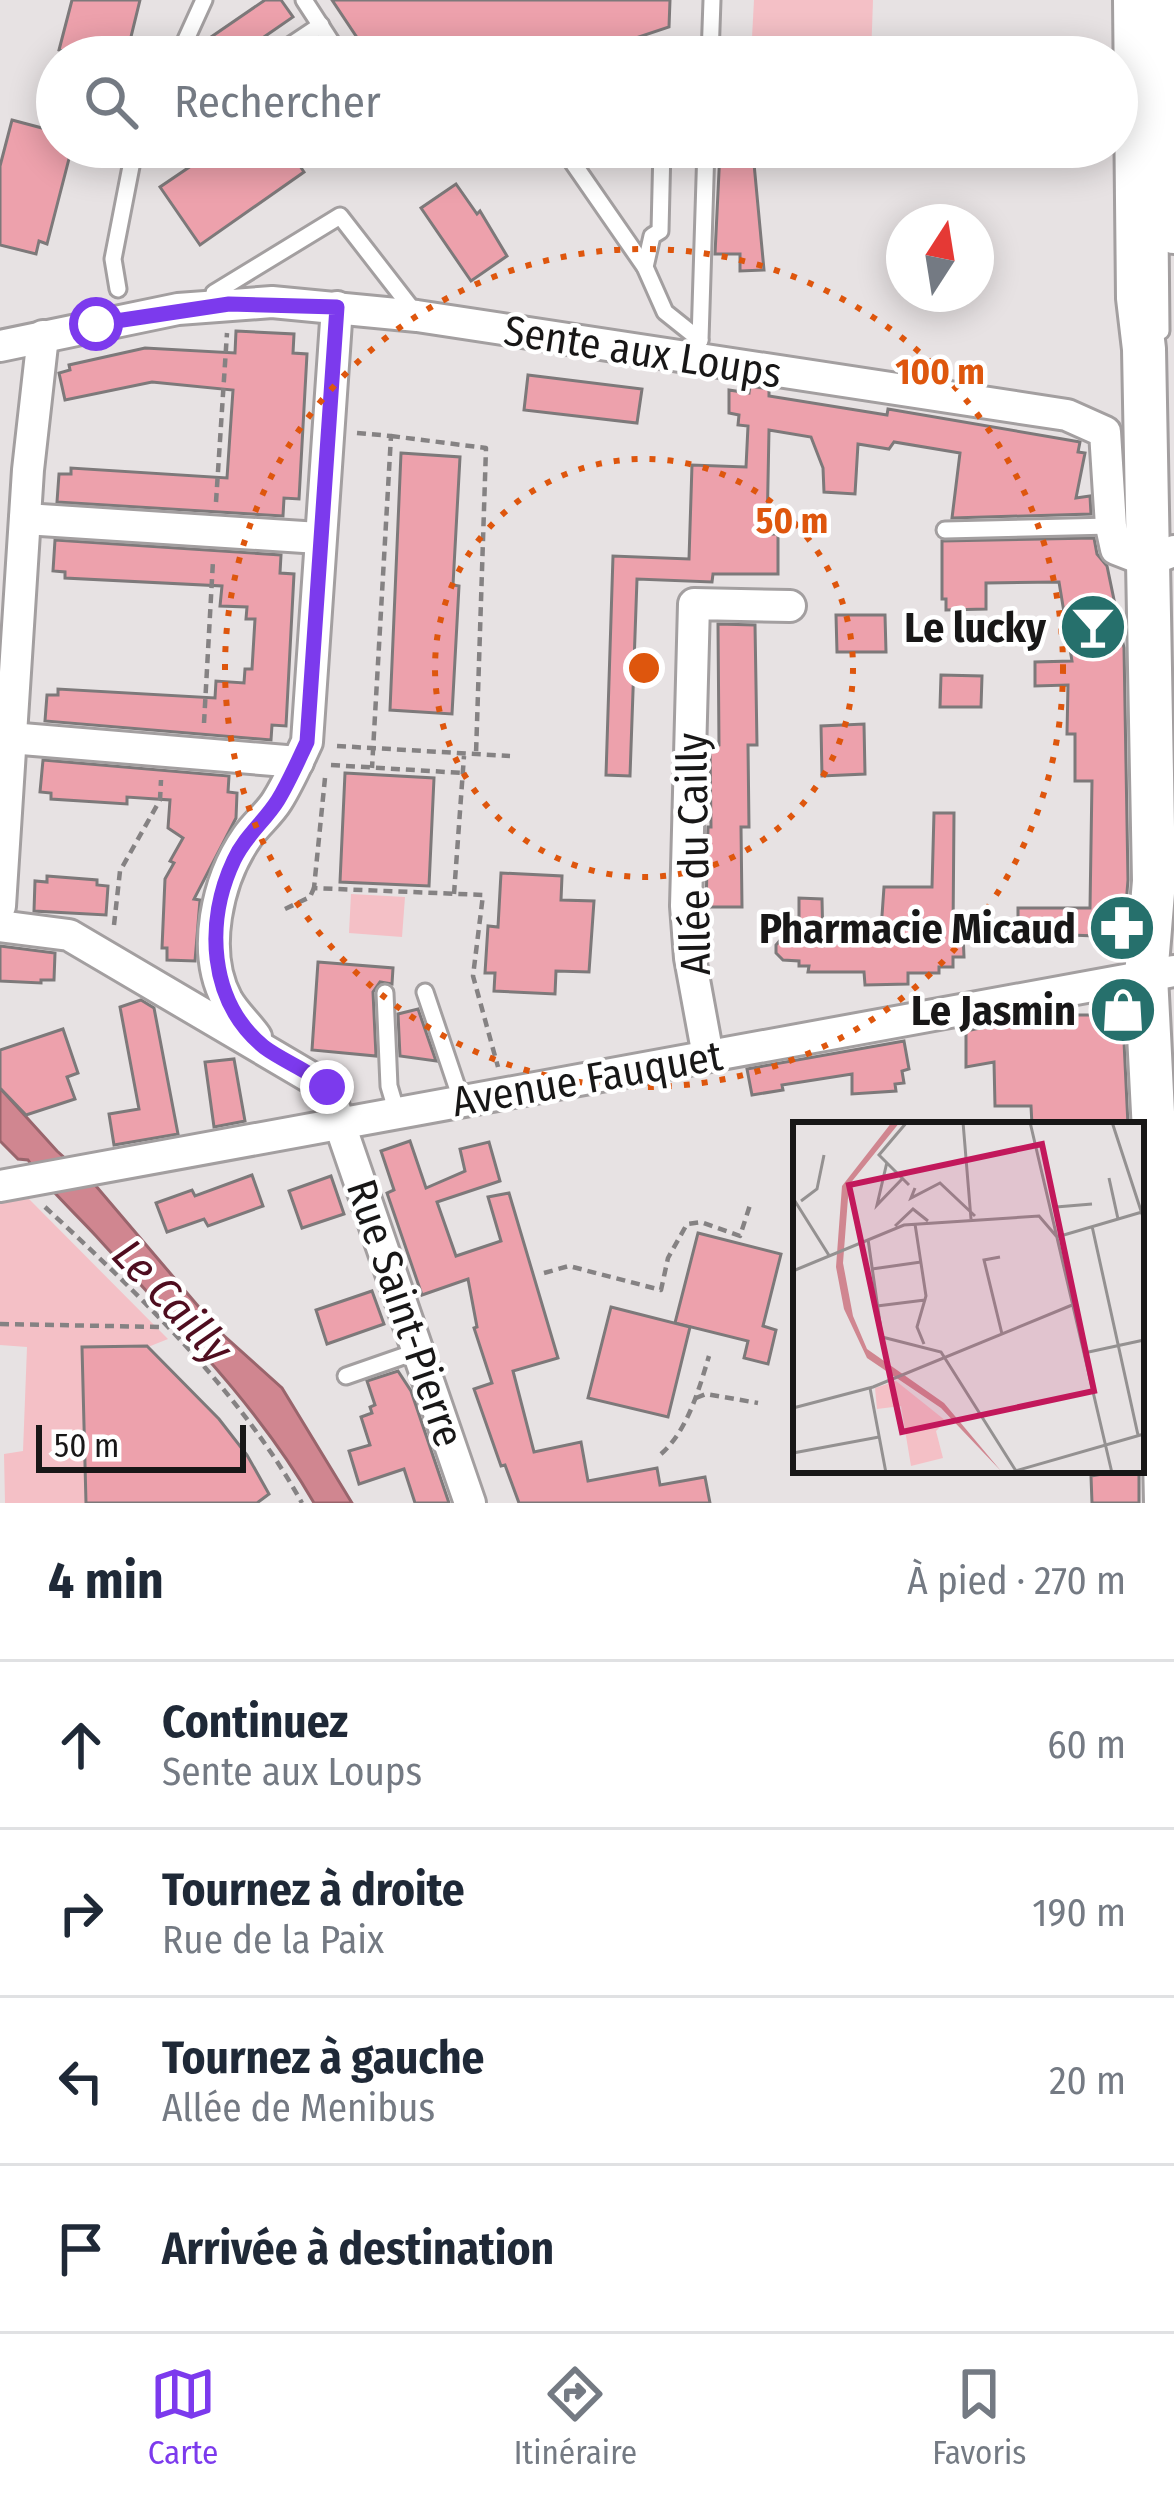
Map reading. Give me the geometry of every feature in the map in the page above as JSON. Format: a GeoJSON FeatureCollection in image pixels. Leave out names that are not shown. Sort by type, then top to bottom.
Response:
{"type":"FeatureCollection","features":[{"type":"Feature","properties":{"kind":"main road"},"geometry":{"type":"LineString","coordinates":[[1136,0],[1136,36]]}},
{"type":"Feature","properties":{"kind":"main road"},"geometry":{"type":"LineString","coordinates":[[1171,0],[1174,232]]}},
{"type":"Feature","properties":{"kind":"main road"},"geometry":{"type":"LineString","coordinates":[[1137,168],[1138,298],[1162,556],[1154,880],[1164,974],[1170,1260],[1166,1503]]}},
{"type":"Feature","properties":{"kind":"street","name":"Sente aux Loups"},"geometry":{"type":"LineString","coordinates":[[0,346],[178,309],[272,302],[418,316],[1067,415],[1105,432],[1111,526]]}},
{"type":"Feature","properties":{"kind":"street"},"geometry":{"type":"LineString","coordinates":[[218,1007],[215,935],[224,884],[247,837],[313,758],[319,538],[337,307]]}},
{"type":"Feature","properties":{"kind":"street"},"geometry":{"type":"LineString","coordinates":[[0,906],[25,519],[43,336]]}},
{"type":"Feature","properties":{"kind":"street"},"geometry":{"type":"LineString","coordinates":[[25,519],[319,538]]}},
{"type":"Feature","properties":{"kind":"street"},"geometry":{"type":"LineString","coordinates":[[1111,526],[1116,549],[1162,556]]}},
{"type":"Feature","properties":{"kind":"street","name":"Allée du Cailly"},"geometry":{"type":"LineString","coordinates":[[708,1056],[686,906],[694,604],[790,606]]}},
{"type":"Feature","properties":{"kind":"street"},"geometry":{"type":"LineString","coordinates":[[10,739],[313,758]]}},
{"type":"Feature","properties":{"kind":"street","name":"Rue Saint-Pierre"},"geometry":{"type":"LineString","coordinates":[[0,926],[69,934],[114,961],[218,1007],[261,1045],[327,1087],[470,1503]]}},
{"type":"Feature","properties":{"kind":"street","name":"Avenue Fauquet"},"geometry":{"type":"LineString","coordinates":[[9,1185],[397,1113],[460,1094],[708,1056],[1164,974]]}},
{"type":"Feature","properties":{"kind":"lane"},"geometry":{"type":"LineString","coordinates":[[188,36],[204,0]]}},
{"type":"Feature","properties":{"kind":"lane"},"geometry":{"type":"LineString","coordinates":[[304,0],[327,36]]}},
{"type":"Feature","properties":{"kind":"lane"},"geometry":{"type":"LineString","coordinates":[[711,36],[712,0]]}},
{"type":"Feature","properties":{"kind":"lane"},"geometry":{"type":"LineString","coordinates":[[1150,0],[1171,91]]}},
{"type":"Feature","properties":{"kind":"lane"},"geometry":{"type":"LineString","coordinates":[[304,36],[320,25]]}},
{"type":"Feature","properties":{"kind":"lane"},"geometry":{"type":"LineString","coordinates":[[118,289],[112,260],[133,168]]}},
{"type":"Feature","properties":{"kind":"lane"},"geometry":{"type":"LineString","coordinates":[[577,168],[645,267],[665,312],[700,340]]}},
{"type":"Feature","properties":{"kind":"lane"},"geometry":{"type":"LineString","coordinates":[[645,267],[652,236],[660,231],[662,168]]}},
{"type":"Feature","properties":{"kind":"lane"},"geometry":{"type":"LineString","coordinates":[[700,340],[705,168]]}},
{"type":"Feature","properties":{"kind":"lane"},"geometry":{"type":"LineString","coordinates":[[272,302],[214,293],[340,216],[418,316]]}},
{"type":"Feature","properties":{"kind":"lane"},"geometry":{"type":"LineString","coordinates":[[658,353],[700,340]]}},
{"type":"Feature","properties":{"kind":"lane"},"geometry":{"type":"LineString","coordinates":[[945,530],[1111,526]]}},
{"type":"Feature","properties":{"kind":"lane"},"geometry":{"type":"LineString","coordinates":[[1162,556],[1170,904]]}},
{"type":"Feature","properties":{"kind":"lane"},"geometry":{"type":"LineString","coordinates":[[424,992],[460,1094]]}},
{"type":"Feature","properties":{"kind":"lane"},"geometry":{"type":"LineString","coordinates":[[385,993],[389,1085],[397,1113]]}},
{"type":"Feature","properties":{"kind":"lane"},"geometry":{"type":"LineString","coordinates":[[1165,1017],[1170,1260]]}},
{"type":"Feature","properties":{"kind":"lane"},"geometry":{"type":"LineString","coordinates":[[346,1376],[418,1351]]}},
{"type":"Feature","properties":{"kind":"path"},"geometry":{"type":"LineString","coordinates":[[352,432],[486,448],[476,754]]}},
{"type":"Feature","properties":{"kind":"path"},"geometry":{"type":"LineString","coordinates":[[372,768],[391,436]]}},
{"type":"Feature","properties":{"kind":"path"},"geometry":{"type":"LineString","coordinates":[[313,758],[373,748],[511,756]]}},
{"type":"Feature","properties":{"kind":"path"},"geometry":{"type":"LineString","coordinates":[[114,961],[120,871],[160,800],[162,751]]}},
{"type":"Feature","properties":{"kind":"path"},"geometry":{"type":"LineString","coordinates":[[454,894],[464,753]]}},
{"type":"Feature","properties":{"kind":"path"},"geometry":{"type":"LineString","coordinates":[[313,758],[372,768],[463,773]]}},
{"type":"Feature","properties":{"kind":"path"},"geometry":{"type":"LineString","coordinates":[[285,909],[310,897],[314,888],[323,782],[313,758]]}},
{"type":"Feature","properties":{"kind":"path"},"geometry":{"type":"LineString","coordinates":[[314,888],[483,895],[473,976],[499,1070]]}},
{"type":"Feature","properties":{"kind":"path"},"geometry":{"type":"LineString","coordinates":[[460,1094],[499,1070],[513,1074]]}},
{"type":"Feature","properties":{"kind":"path"},"geometry":{"type":"LineString","coordinates":[[9,1185],[85,1244],[164,1327],[261,1435],[302,1503]]}},
{"type":"Feature","properties":{"kind":"path"},"geometry":{"type":"LineString","coordinates":[[544,1273],[569,1266],[661,1290],[668,1258],[687,1224],[701,1222],[740,1236],[750,1204]]}},
{"type":"Feature","properties":{"kind":"path"},"geometry":{"type":"LineString","coordinates":[[0,1324],[164,1327]]}},
{"type":"Feature","properties":{"kind":"path"},"geometry":{"type":"LineString","coordinates":[[661,1454],[696,1398],[709,1356]]}},
{"type":"Feature","properties":{"kind":"path"},"geometry":{"type":"LineString","coordinates":[[696,1398],[706,1394],[758,1403]]}},
{"type":"Feature","properties":{"kind":"shaded area"},"geometry":{"type":"Polygon","coordinates":[[[754,0],[873,0],[872,36],[752,36],[754,0]]]}},
{"type":"Feature","properties":{"kind":"shaded area"},"geometry":{"type":"Polygon","coordinates":[[[351,894],[405,897],[402,937],[349,933],[351,894]]]}},
{"type":"Feature","properties":{"kind":"shaded area"},"geometry":{"type":"Polygon","coordinates":[[[29,1199],[168,1339],[148,1347],[214,1416],[269,1494],[257,1503],[5,1503],[4,1454],[23,1451],[27,1347],[0,1345],[0,1202],[29,1199]]]}},
{"type":"Feature","properties":{"kind":"water","name":"Le Cailly"},"geometry":{"type":"Polygon","coordinates":[[[0,1088],[96,1186],[221,1333],[282,1388],[352,1503],[314,1503],[267,1432],[213,1364],[28,1160],[18,1159],[0,1141],[0,1088]]]}},
{"type":"Feature","properties":{"kind":"building"},"geometry":{"type":"Polygon","coordinates":[[[72,0],[140,0],[131,36],[63,36],[72,0]]]}},
{"type":"Feature","properties":{"kind":"building"},"geometry":{"type":"Polygon","coordinates":[[[265,0],[281,0],[293,17],[265,36],[212,36],[265,0]]]}},
{"type":"Feature","properties":{"kind":"building"},"geometry":{"type":"Polygon","coordinates":[[[332,0],[670,0],[669,27],[642,36],[356,36],[332,0]]]}},
{"type":"Feature","properties":{"kind":"building"},"geometry":{"type":"Polygon","coordinates":[[[12,120],[36,126],[36,168],[67,168],[47,244],[39,241],[36,254],[0,245],[0,166],[12,120]]]}},
{"type":"Feature","properties":{"kind":"building"},"geometry":{"type":"Polygon","coordinates":[[[188,168],[301,168],[304,172],[200,245],[160,187],[188,168]]]}},
{"type":"Feature","properties":{"kind":"building"},"geometry":{"type":"Polygon","coordinates":[[[719,168],[754,168],[764,270],[740,271],[740,254],[715,254],[719,168]]]}},
{"type":"Feature","properties":{"kind":"building"},"geometry":{"type":"Polygon","coordinates":[[[456,184],[477,214],[480,211],[507,256],[471,281],[421,208],[456,184]]]}},
{"type":"Feature","properties":{"kind":"building"},"geometry":{"type":"Polygon","coordinates":[[[236,331],[294,334],[293,353],[307,354],[299,499],[284,498],[283,516],[57,502],[59,474],[71,474],[71,468],[227,478],[233,390],[152,382],[65,400],[59,373],[70,370],[69,365],[145,348],[235,353],[236,331]]]}},
{"type":"Feature","properties":{"kind":"building"},"geometry":{"type":"Polygon","coordinates":[[[528,375],[642,389],[637,423],[524,410],[528,375]]]}},
{"type":"Feature","properties":{"kind":"building"},"geometry":{"type":"Polygon","coordinates":[[[750,386],[769,389],[769,396],[887,415],[888,409],[1080,442],[1078,452],[1085,453],[1076,498],[1090,496],[1091,514],[952,518],[960,453],[894,442],[889,449],[858,444],[855,494],[824,492],[823,468],[811,437],[769,430],[767,534],[778,534],[778,574],[713,574],[712,582],[637,579],[630,776],[606,775],[613,556],[689,559],[692,465],[746,467],[748,426],[738,425],[739,415],[729,413],[729,390],[749,393],[750,386]]]}},
{"type":"Feature","properties":{"kind":"building"},"geometry":{"type":"Polygon","coordinates":[[[401,453],[460,457],[452,714],[390,710],[401,453]]]}},
{"type":"Feature","properties":{"kind":"building"},"geometry":{"type":"Polygon","coordinates":[[[1094,538],[1097,554],[1107,566],[1124,648],[1128,880],[1122,954],[1113,955],[1096,936],[1018,933],[1018,908],[1090,908],[1092,781],[1075,781],[1075,734],[1067,734],[1068,685],[1035,686],[1035,662],[1072,661],[1059,582],[986,583],[986,609],[946,610],[946,599],[942,599],[942,541],[1094,538]]]}},
{"type":"Feature","properties":{"kind":"building"},"geometry":{"type":"Polygon","coordinates":[[[55,540],[281,555],[280,573],[294,574],[286,726],[272,725],[271,740],[45,721],[47,695],[58,695],[58,689],[215,698],[216,681],[244,683],[245,669],[252,669],[255,619],[246,619],[247,607],[220,606],[222,586],[65,578],[65,572],[53,571],[55,540]]]}},
{"type":"Feature","properties":{"kind":"building"},"geometry":{"type":"Polygon","coordinates":[[[836,615],[885,615],[886,652],[837,652],[836,615]]]}},
{"type":"Feature","properties":{"kind":"building"},"geometry":{"type":"Polygon","coordinates":[[[718,624],[755,625],[757,745],[748,745],[749,827],[741,827],[742,907],[706,907],[710,746],[719,745],[718,624]]]}},
{"type":"Feature","properties":{"kind":"building"},"geometry":{"type":"Polygon","coordinates":[[[941,675],[982,676],[981,707],[940,707],[941,675]]]}},
{"type":"Feature","properties":{"kind":"building"},"geometry":{"type":"Polygon","coordinates":[[[864,724],[865,774],[822,776],[821,726],[864,724]]]}},
{"type":"Feature","properties":{"kind":"building"},"geometry":{"type":"Polygon","coordinates":[[[43,760],[229,776],[228,792],[237,793],[236,818],[194,899],[200,900],[195,961],[167,960],[167,948],[162,948],[165,879],[183,838],[168,828],[170,800],[127,797],[127,804],[51,799],[51,793],[40,792],[43,760]]]}},
{"type":"Feature","properties":{"kind":"building"},"geometry":{"type":"Polygon","coordinates":[[[345,773],[434,778],[429,886],[340,882],[345,773]]]}},
{"type":"Feature","properties":{"kind":"building"},"geometry":{"type":"Polygon","coordinates":[[[934,813],[954,813],[953,932],[963,932],[964,957],[953,957],[953,967],[939,967],[939,973],[908,973],[908,984],[865,985],[864,972],[808,972],[809,966],[783,960],[776,953],[782,938],[799,938],[799,898],[822,899],[823,943],[880,944],[884,887],[932,887],[934,813]]]}},
{"type":"Feature","properties":{"kind":"building"},"geometry":{"type":"Polygon","coordinates":[[[501,873],[562,876],[561,900],[594,901],[589,972],[556,971],[555,994],[494,991],[495,973],[485,973],[488,926],[498,927],[501,873]]]}},
{"type":"Feature","properties":{"kind":"building"},"geometry":{"type":"Polygon","coordinates":[[[47,876],[97,880],[97,885],[108,886],[106,915],[34,911],[35,881],[47,882],[47,876]]]}},
{"type":"Feature","properties":{"kind":"building"},"geometry":{"type":"Polygon","coordinates":[[[0,946],[55,953],[54,980],[0,981],[0,946]]]}},
{"type":"Feature","properties":{"kind":"building"},"geometry":{"type":"Polygon","coordinates":[[[318,962],[393,968],[392,984],[380,982],[373,992],[376,1056],[312,1050],[318,962]]]}},
{"type":"Feature","properties":{"kind":"building"},"geometry":{"type":"Polygon","coordinates":[[[141,1000],[154,1008],[178,1134],[114,1145],[109,1114],[139,1109],[120,1007],[141,1000]]]}},
{"type":"Feature","properties":{"kind":"building"},"geometry":{"type":"Polygon","coordinates":[[[1122,1000],[1128,1122],[1032,1122],[1031,1106],[995,1106],[994,1062],[966,1067],[966,1031],[1042,1015],[1093,1015],[1101,1004],[1122,1000]]]}},
{"type":"Feature","properties":{"kind":"building"},"geometry":{"type":"Polygon","coordinates":[[[418,1009],[436,1061],[400,1056],[398,1014],[418,1009]]]}},
{"type":"Feature","properties":{"kind":"building"},"geometry":{"type":"Polygon","coordinates":[[[63,1029],[78,1073],[67,1077],[75,1099],[26,1115],[0,1088],[0,1050],[63,1029]]]}},
{"type":"Feature","properties":{"kind":"building"},"geometry":{"type":"Polygon","coordinates":[[[904,1041],[909,1069],[902,1071],[904,1083],[895,1084],[896,1091],[852,1094],[852,1074],[782,1085],[783,1090],[752,1095],[747,1069],[904,1041]]]}},
{"type":"Feature","properties":{"kind":"building"},"geometry":{"type":"Polygon","coordinates":[[[234,1059],[245,1121],[214,1127],[205,1062],[234,1059]]]}},
{"type":"Feature","properties":{"kind":"building"},"geometry":{"type":"Polygon","coordinates":[[[410,1141],[426,1188],[465,1171],[460,1149],[489,1142],[500,1181],[437,1202],[456,1256],[501,1241],[488,1197],[509,1193],[558,1358],[513,1371],[534,1452],[581,1442],[588,1481],[657,1468],[660,1485],[705,1477],[710,1503],[519,1503],[474,1389],[492,1383],[474,1328],[468,1279],[422,1295],[387,1193],[394,1190],[381,1151],[410,1141]]]}},
{"type":"Feature","properties":{"kind":"building"},"geometry":{"type":"Polygon","coordinates":[[[252,1175],[263,1206],[208,1226],[204,1219],[167,1232],[156,1203],[192,1190],[195,1196],[252,1175]]]}},
{"type":"Feature","properties":{"kind":"building"},"geometry":{"type":"Polygon","coordinates":[[[331,1176],[344,1214],[302,1228],[289,1191],[331,1176]]]}},
{"type":"Feature","properties":{"kind":"building"},"geometry":{"type":"Polygon","coordinates":[[[698,1233],[781,1254],[763,1326],[776,1330],[768,1364],[744,1358],[748,1341],[675,1323],[698,1233]]]}},
{"type":"Feature","properties":{"kind":"building"},"geometry":{"type":"Polygon","coordinates":[[[372,1291],[384,1324],[327,1344],[316,1310],[372,1291]]]}},
{"type":"Feature","properties":{"kind":"building"},"geometry":{"type":"Polygon","coordinates":[[[611,1307],[690,1327],[668,1417],[588,1398],[611,1307]]]}},
{"type":"Feature","properties":{"kind":"building"},"geometry":{"type":"Polygon","coordinates":[[[147,1346],[219,1419],[269,1494],[257,1503],[86,1503],[82,1347],[147,1346]]]}},
{"type":"Feature","properties":{"kind":"building"},"geometry":{"type":"Polygon","coordinates":[[[398,1371],[411,1391],[449,1503],[415,1503],[404,1469],[359,1484],[349,1451],[370,1445],[361,1417],[372,1413],[370,1407],[375,1405],[367,1381],[398,1371]]]}},
{"type":"Feature","properties":{"kind":"building"},"geometry":{"type":"Polygon","coordinates":[[[1139,1473],[1139,1503],[1092,1503],[1091,1476],[1139,1473]]]}},
{"type":"Feature","properties":{"kind":"place","name":"Le lucky"},"geometry":{"type":"Point","coordinates":[1093,627]}},
{"type":"Feature","properties":{"kind":"place","name":"Pharmacie Micaud"},"geometry":{"type":"Point","coordinates":[1122,928]}},
{"type":"Feature","properties":{"kind":"place","name":"Le Jasmin"},"geometry":{"type":"Point","coordinates":[1123,1010]}},
{"type":"Feature","properties":{"kind":"route"},"geometry":{"type":"LineString","coordinates":[[96,324],[229,304],[337,307],[307,742],[276,803],[234,860],[224,884],[215,935],[222,985],[236,1013],[261,1045],[327,1087]]}}]}
